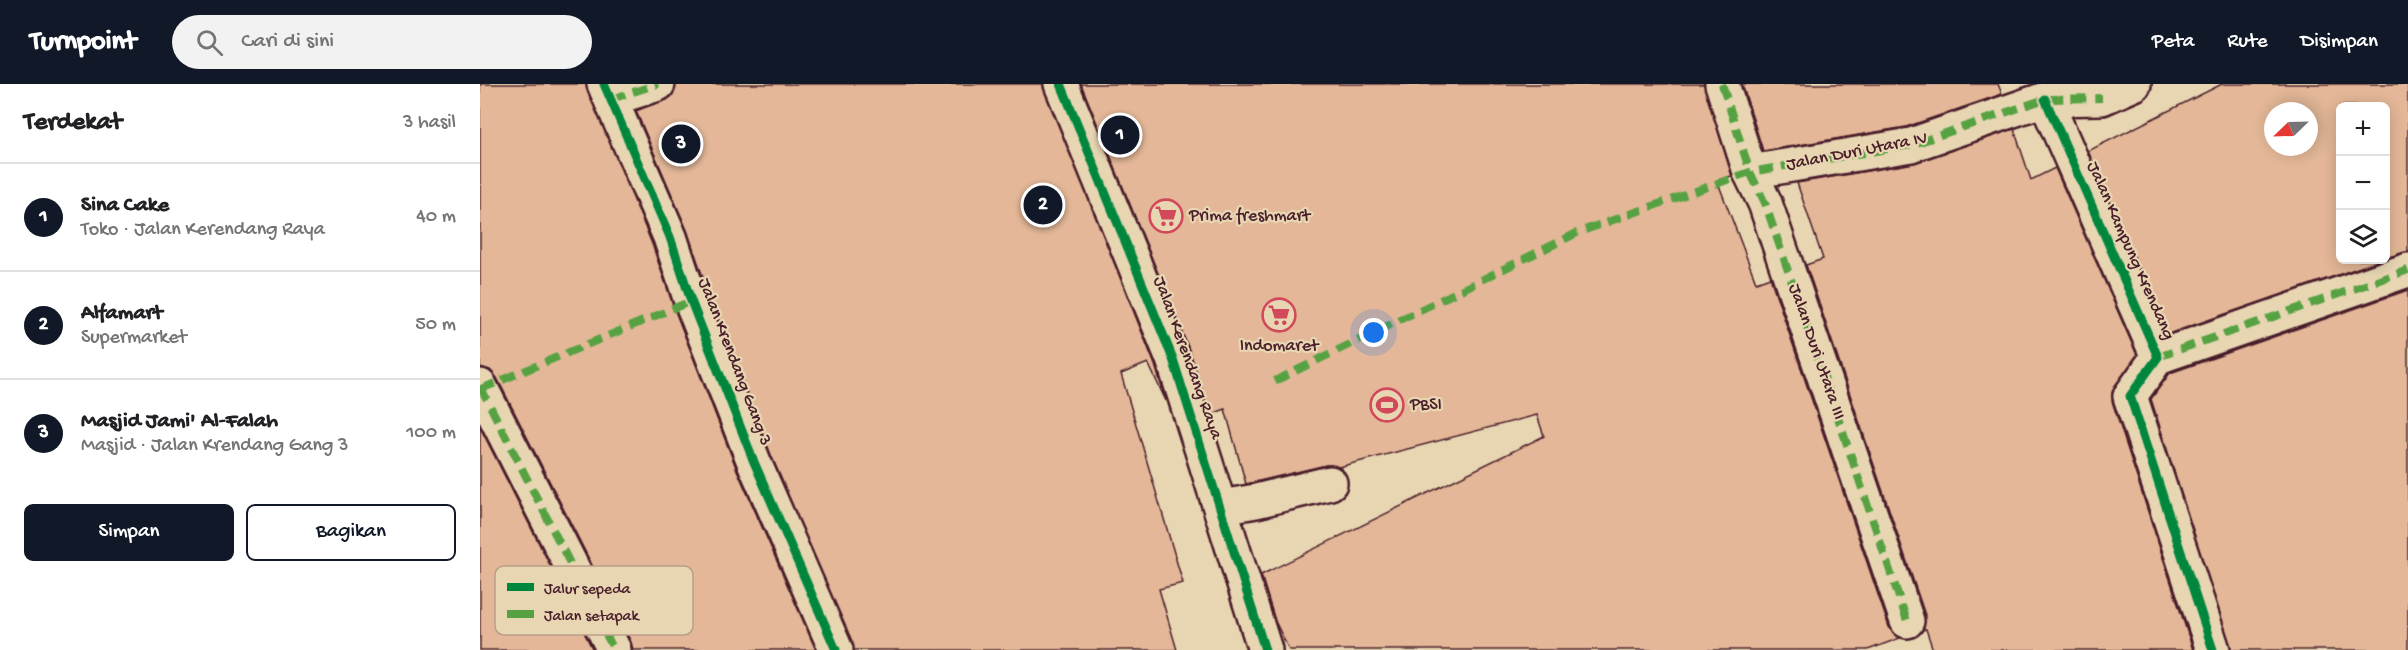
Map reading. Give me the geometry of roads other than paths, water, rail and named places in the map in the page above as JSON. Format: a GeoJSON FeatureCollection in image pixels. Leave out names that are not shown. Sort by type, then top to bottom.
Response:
{"type":"FeatureCollection","features":[{"type":"Feature","properties":{"kind":"street"},"geometry":{"type":"LineString","coordinates":[[608,92],[658,84]]}},
{"type":"Feature","properties":{"kind":"street","name":"Jalan Kerendang Raya"},"geometry":{"type":"LineString","coordinates":[[1061,84],[1173,359],[1265,650]]}},
{"type":"Feature","properties":{"kind":"street","name":"Jalan Duri Utara III"},"geometry":{"type":"LineString","coordinates":[[1722,84],[1750,172],[1766,203],[1907,621]]}},
{"type":"Feature","properties":{"kind":"street","name":"Jalan Duri Utara IV"},"geometry":{"type":"LineString","coordinates":[[1750,172],[1911,145],[2045,99],[2102,98],[2134,84]]}},
{"type":"Feature","properties":{"kind":"street","name":"Jalan Krendang Gang 3"},"geometry":{"type":"LineString","coordinates":[[608,92],[670,237],[691,301],[754,462],[836,650]]}},
{"type":"Feature","properties":{"kind":"street","name":"Jalan Kampung Krendang"},"geometry":{"type":"LineString","coordinates":[[2045,99],[2158,357],[2130,396],[2213,650]]}},
{"type":"Feature","properties":{"kind":"street"},"geometry":{"type":"LineString","coordinates":[[2158,357],[2408,270]]}},
{"type":"Feature","properties":{"kind":"street"},"geometry":{"type":"LineString","coordinates":[[480,386],[571,566]]}},
{"type":"Feature","properties":{"kind":"street"},"geometry":{"type":"LineString","coordinates":[[1221,507],[1330,483]]}},
{"type":"Feature","properties":{"kind":"street"},"geometry":{"type":"LineString","coordinates":[[606,635],[614,650]]}},
{"type":"Feature","properties":{"kind":"place","name":"Sina Cake"},"geometry":{"type":"Point","coordinates":[1120,135]}},
{"type":"Feature","properties":{"kind":"place","name":"Masjid Jami' Al-Falah"},"geometry":{"type":"Point","coordinates":[681,144]}},
{"type":"Feature","properties":{"kind":"place","name":"Alfamart"},"geometry":{"type":"Point","coordinates":[1043,205]}},
{"type":"Feature","properties":{"kind":"place","name":"Prima freshmart"},"geometry":{"type":"Point","coordinates":[1166,216]}},
{"type":"Feature","properties":{"kind":"place","name":"Indomaret"},"geometry":{"type":"Point","coordinates":[1279,315]}},
{"type":"Feature","properties":{"kind":"place","name":"PBSI"},"geometry":{"type":"Point","coordinates":[1387,405]}}]}
